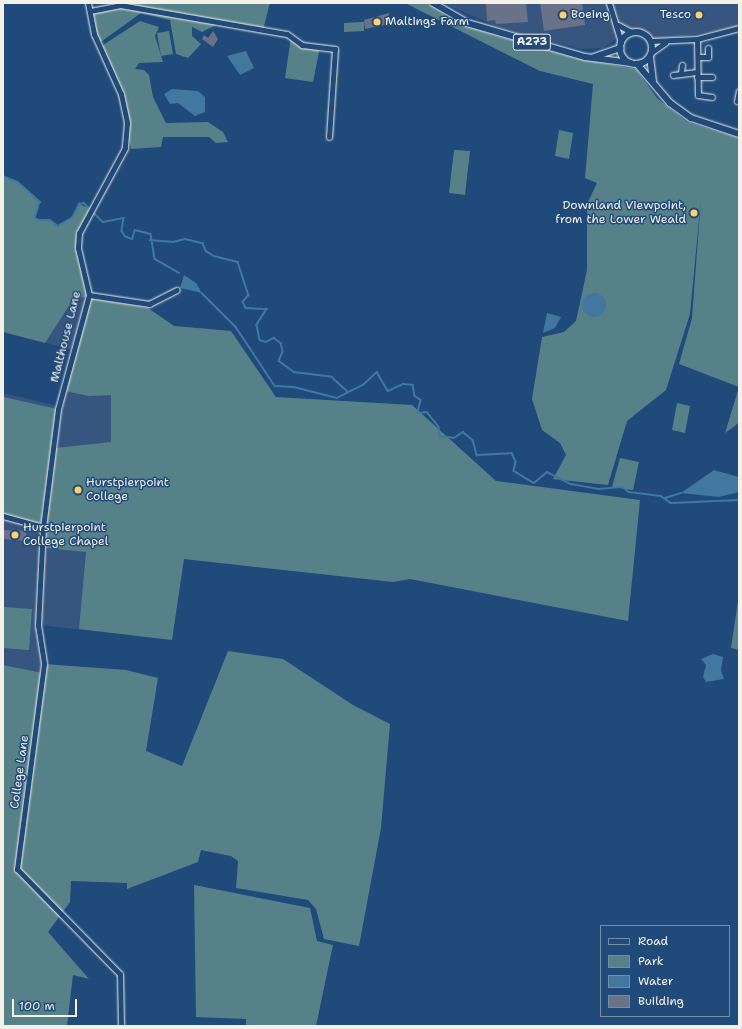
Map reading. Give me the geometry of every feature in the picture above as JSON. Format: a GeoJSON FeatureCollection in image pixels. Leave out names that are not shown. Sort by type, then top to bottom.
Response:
{"type":"FeatureCollection","features":[{"type":"Feature","properties":{"kind":"main road","name":"A273"},"geometry":{"type":"LineString","coordinates":[[433,3],[473,24],[591,57],[634,63]]}},
{"type":"Feature","properties":{"kind":"main road"},"geometry":{"type":"LineString","coordinates":[[591,57],[621,45],[631,32],[644,34],[651,40],[653,83]]}},
{"type":"Feature","properties":{"kind":"main road"},"geometry":{"type":"LineString","coordinates":[[621,45],[623,57],[634,63],[670,103],[691,118],[739,134]]}},
{"type":"Feature","properties":{"kind":"main road"},"geometry":{"type":"LineString","coordinates":[[634,63],[651,54]]}},
{"type":"Feature","properties":{"kind":"street","name":"Malthouse Lane"},"geometry":{"type":"LineString","coordinates":[[43,527],[58,409],[89,295],[78,248],[79,233],[92,213],[125,148],[127,123],[121,94],[94,34],[88,3]]}},
{"type":"Feature","properties":{"kind":"street"},"geometry":{"type":"LineString","coordinates":[[609,3],[618,25],[621,45]]}},
{"type":"Feature","properties":{"kind":"street"},"geometry":{"type":"LineString","coordinates":[[90,11],[120,5],[287,34],[302,45],[335,50],[329,137]]}},
{"type":"Feature","properties":{"kind":"street"},"geometry":{"type":"LineString","coordinates":[[618,25],[631,32]]}},
{"type":"Feature","properties":{"kind":"street"},"geometry":{"type":"LineString","coordinates":[[651,40],[665,43],[697,39],[739,28]]}},
{"type":"Feature","properties":{"kind":"street"},"geometry":{"type":"LineString","coordinates":[[697,39],[698,95],[712,97]]}},
{"type":"Feature","properties":{"kind":"street"},"geometry":{"type":"LineString","coordinates":[[651,54],[665,43]]}},
{"type":"Feature","properties":{"kind":"street"},"geometry":{"type":"LineString","coordinates":[[698,57],[708,57],[708,48]]}},
{"type":"Feature","properties":{"kind":"street"},"geometry":{"type":"LineString","coordinates":[[682,65],[682,72]]}},
{"type":"Feature","properties":{"kind":"street"},"geometry":{"type":"LineString","coordinates":[[673,75],[682,72],[712,77]]}},
{"type":"Feature","properties":{"kind":"street"},"geometry":{"type":"LineString","coordinates":[[737,101],[739,92]]}},
{"type":"Feature","properties":{"kind":"street"},"geometry":{"type":"LineString","coordinates":[[89,295],[149,304],[177,290]]}},
{"type":"Feature","properties":{"kind":"street"},"geometry":{"type":"LineString","coordinates":[[3,516],[43,527]]}},
{"type":"Feature","properties":{"kind":"street","name":"College Lane"},"geometry":{"type":"LineString","coordinates":[[43,527],[38,625],[44,664],[17,869],[120,974],[121,1026]]}},
{"type":"Feature","properties":{"kind":"shaded area"},"geometry":{"type":"Polygon","coordinates":[[[443,3],[739,3],[739,27],[658,40],[640,32],[627,35],[625,31],[604,48],[581,49],[498,27],[443,3]]]}},
{"type":"Feature","properties":{"kind":"shaded area","name":"Hurstpierpoint College"},"geometry":{"type":"Polygon","coordinates":[[[3,282],[148,308],[174,326],[231,331],[158,426],[172,640],[39,625],[43,673],[3,665],[3,393],[58,406],[74,350],[3,332],[3,282]]]}},
{"type":"Feature","properties":{"kind":"green space"},"geometry":{"type":"Polygon","coordinates":[[[119,3],[270,3],[263,30],[220,23],[202,32],[192,27],[192,36],[201,44],[188,58],[176,54],[170,20],[141,13],[98,44],[90,11],[119,3]]]}},
{"type":"Feature","properties":{"kind":"green space"},"geometry":{"type":"Polygon","coordinates":[[[405,3],[426,3],[450,18],[485,32],[575,58],[636,69],[657,98],[687,122],[739,138],[739,387],[679,364],[692,318],[701,199],[690,314],[666,390],[627,421],[608,485],[553,479],[566,455],[560,443],[542,430],[532,399],[542,337],[564,332],[576,321],[587,270],[587,204],[597,183],[585,178],[593,84],[540,71],[405,3]]]}},
{"type":"Feature","properties":{"kind":"green space"},"geometry":{"type":"Polygon","coordinates":[[[140,21],[159,27],[155,36],[163,62],[139,63],[135,69],[144,70],[149,75],[153,97],[166,123],[208,122],[223,132],[228,142],[216,143],[209,137],[163,137],[161,147],[131,149],[121,94],[100,47],[140,21]]]}},
{"type":"Feature","properties":{"kind":"green space"},"geometry":{"type":"Polygon","coordinates":[[[364,22],[364,31],[344,32],[344,23],[364,22]]]}},
{"type":"Feature","properties":{"kind":"green space"},"geometry":{"type":"Polygon","coordinates":[[[169,31],[173,54],[161,56],[157,33],[169,31]]]}},
{"type":"Feature","properties":{"kind":"green space"},"geometry":{"type":"Polygon","coordinates":[[[291,37],[302,45],[320,47],[313,82],[285,78],[291,37]]]}},
{"type":"Feature","properties":{"kind":"green space"},"geometry":{"type":"Polygon","coordinates":[[[559,130],[573,133],[569,159],[555,156],[559,130]]]}},
{"type":"Feature","properties":{"kind":"green space"},"geometry":{"type":"Polygon","coordinates":[[[454,150],[470,151],[465,195],[449,193],[454,150]]]}},
{"type":"Feature","properties":{"kind":"green space"},"geometry":{"type":"Polygon","coordinates":[[[3,176],[18,182],[40,202],[35,218],[39,220],[50,220],[58,225],[72,218],[79,204],[94,210],[83,224],[78,241],[88,297],[74,298],[45,343],[3,332],[3,176]]]}},
{"type":"Feature","properties":{"kind":"green space"},"geometry":{"type":"Polygon","coordinates":[[[92,298],[148,308],[174,326],[231,331],[276,397],[412,405],[496,481],[640,500],[628,621],[410,579],[393,582],[184,559],[172,640],[79,629],[86,552],[46,548],[47,523],[56,448],[111,442],[111,395],[89,396],[65,391],[92,298]]]}},
{"type":"Feature","properties":{"kind":"green space"},"geometry":{"type":"Polygon","coordinates":[[[739,387],[739,422],[725,433],[739,387]]]}},
{"type":"Feature","properties":{"kind":"green space"},"geometry":{"type":"Polygon","coordinates":[[[3,397],[57,409],[41,524],[3,514],[3,397]]]}},
{"type":"Feature","properties":{"kind":"green space"},"geometry":{"type":"Polygon","coordinates":[[[677,403],[690,406],[685,433],[672,430],[677,403]]]}},
{"type":"Feature","properties":{"kind":"green space"},"geometry":{"type":"Polygon","coordinates":[[[620,458],[639,462],[633,490],[612,487],[620,458]]]}},
{"type":"Feature","properties":{"kind":"green space"},"geometry":{"type":"Polygon","coordinates":[[[739,594],[739,650],[731,648],[739,594]]]}},
{"type":"Feature","properties":{"kind":"green space"},"geometry":{"type":"Polygon","coordinates":[[[3,607],[32,609],[29,650],[3,648],[3,607]]]}},
{"type":"Feature","properties":{"kind":"green space"},"geometry":{"type":"Polygon","coordinates":[[[228,651],[283,659],[353,705],[390,724],[381,828],[359,946],[324,939],[316,909],[308,900],[236,888],[238,861],[231,856],[201,850],[198,862],[127,889],[127,883],[71,881],[70,902],[48,932],[89,979],[73,975],[67,1026],[3,1026],[3,665],[43,673],[44,664],[126,670],[158,678],[146,751],[182,766],[228,651]]]}},
{"type":"Feature","properties":{"kind":"green space"},"geometry":{"type":"Polygon","coordinates":[[[194,885],[310,908],[317,941],[333,945],[316,1026],[246,1026],[246,1019],[196,1017],[194,885]]]}},
{"type":"Feature","properties":{"kind":"water"},"geometry":{"type":"Polygon","coordinates":[[[246,51],[254,68],[240,75],[227,56],[246,51]]]}},
{"type":"Feature","properties":{"kind":"water"},"geometry":{"type":"Polygon","coordinates":[[[172,89],[198,91],[205,97],[205,112],[195,116],[178,103],[170,104],[164,94],[172,89]]]}},
{"type":"Feature","properties":{"kind":"water"},"geometry":{"type":"Polygon","coordinates":[[[184,275],[196,283],[202,293],[180,288],[184,275]]]}},
{"type":"Feature","properties":{"kind":"water"},"geometry":{"type":"Polygon","coordinates":[[[594,293],[603,296],[606,305],[603,314],[594,317],[585,314],[582,305],[585,296],[594,293]]]}},
{"type":"Feature","properties":{"kind":"water"},"geometry":{"type":"Polygon","coordinates":[[[547,313],[561,317],[555,328],[543,333],[547,313]]]}},
{"type":"Feature","properties":{"kind":"water"},"geometry":{"type":"Polygon","coordinates":[[[714,470],[739,477],[739,492],[719,497],[681,493],[714,470]]]}},
{"type":"Feature","properties":{"kind":"water"},"geometry":{"type":"Polygon","coordinates":[[[713,654],[723,657],[721,670],[724,679],[706,682],[703,677],[706,665],[701,659],[713,654]]]}},
{"type":"Feature","properties":{"kind":"building"},"geometry":{"type":"Polygon","coordinates":[[[486,3],[526,3],[528,22],[496,24],[495,20],[487,21],[486,3]]]}},
{"type":"Feature","properties":{"kind":"building","name":"Boeing"},"geometry":{"type":"Polygon","coordinates":[[[540,3],[582,3],[585,25],[544,31],[540,3]]]}},
{"type":"Feature","properties":{"kind":"building","name":"Maltings Farm"},"geometry":{"type":"Polygon","coordinates":[[[389,13],[389,24],[365,29],[364,20],[389,13]]]}},
{"type":"Feature","properties":{"kind":"building"},"geometry":{"type":"Polygon","coordinates":[[[213,31],[218,39],[213,47],[202,39],[204,35],[208,38],[213,31]]]}},
{"type":"Feature","properties":{"kind":"building","name":"Hurstpierpoint College Chapel"},"geometry":{"type":"Polygon","coordinates":[[[3,530],[26,531],[26,541],[3,539],[3,530]]]}},
{"type":"Feature","properties":{"kind":"waterway"},"geometry":{"type":"LineString","coordinates":[[3,176],[18,182],[40,202],[35,218],[39,220],[50,220],[58,226],[72,218],[79,204],[84,203],[103,222],[124,218],[122,231],[125,236],[132,239],[135,230],[151,234],[155,259],[179,273]]}},
{"type":"Feature","properties":{"kind":"waterway"},"geometry":{"type":"LineString","coordinates":[[150,240],[173,242],[185,239],[203,243],[206,251],[214,256],[238,262],[249,295],[243,302],[246,308],[267,309],[257,325],[260,340],[266,342],[274,338],[281,343],[283,352],[279,361],[294,372],[332,377],[348,392]]}},
{"type":"Feature","properties":{"kind":"waterway"},"geometry":{"type":"LineString","coordinates":[[202,293],[236,327],[275,386],[294,387],[337,398],[363,385],[377,372],[388,391],[403,384],[413,385],[415,396],[421,400],[418,413],[427,412],[439,427],[440,436],[454,438],[463,432],[473,440],[477,455],[512,453],[516,462],[514,471],[534,483],[547,472],[571,484],[599,489],[623,487],[629,492],[661,496],[671,503],[739,500]]}},
{"type":"Feature","properties":{"kind":"waterway"},"geometry":{"type":"LineString","coordinates":[[665,498],[681,493]]}},
{"type":"Feature","properties":{"kind":"place","name":"Boeing"},"geometry":{"type":"Point","coordinates":[563,15]}},
{"type":"Feature","properties":{"kind":"place","name":"Tesco"},"geometry":{"type":"Point","coordinates":[699,15]}},
{"type":"Feature","properties":{"kind":"place","name":"Maltings Farm"},"geometry":{"type":"Point","coordinates":[377,22]}},
{"type":"Feature","properties":{"kind":"place","name":"Downland Viewpoint, from the Lower Weald"},"geometry":{"type":"Point","coordinates":[694,213]}},
{"type":"Feature","properties":{"kind":"place","name":"Hurstpierpoint College"},"geometry":{"type":"Point","coordinates":[78,490]}},
{"type":"Feature","properties":{"kind":"place","name":"Hurstpierpoint College Chapel"},"geometry":{"type":"Point","coordinates":[15,535]}}]}
